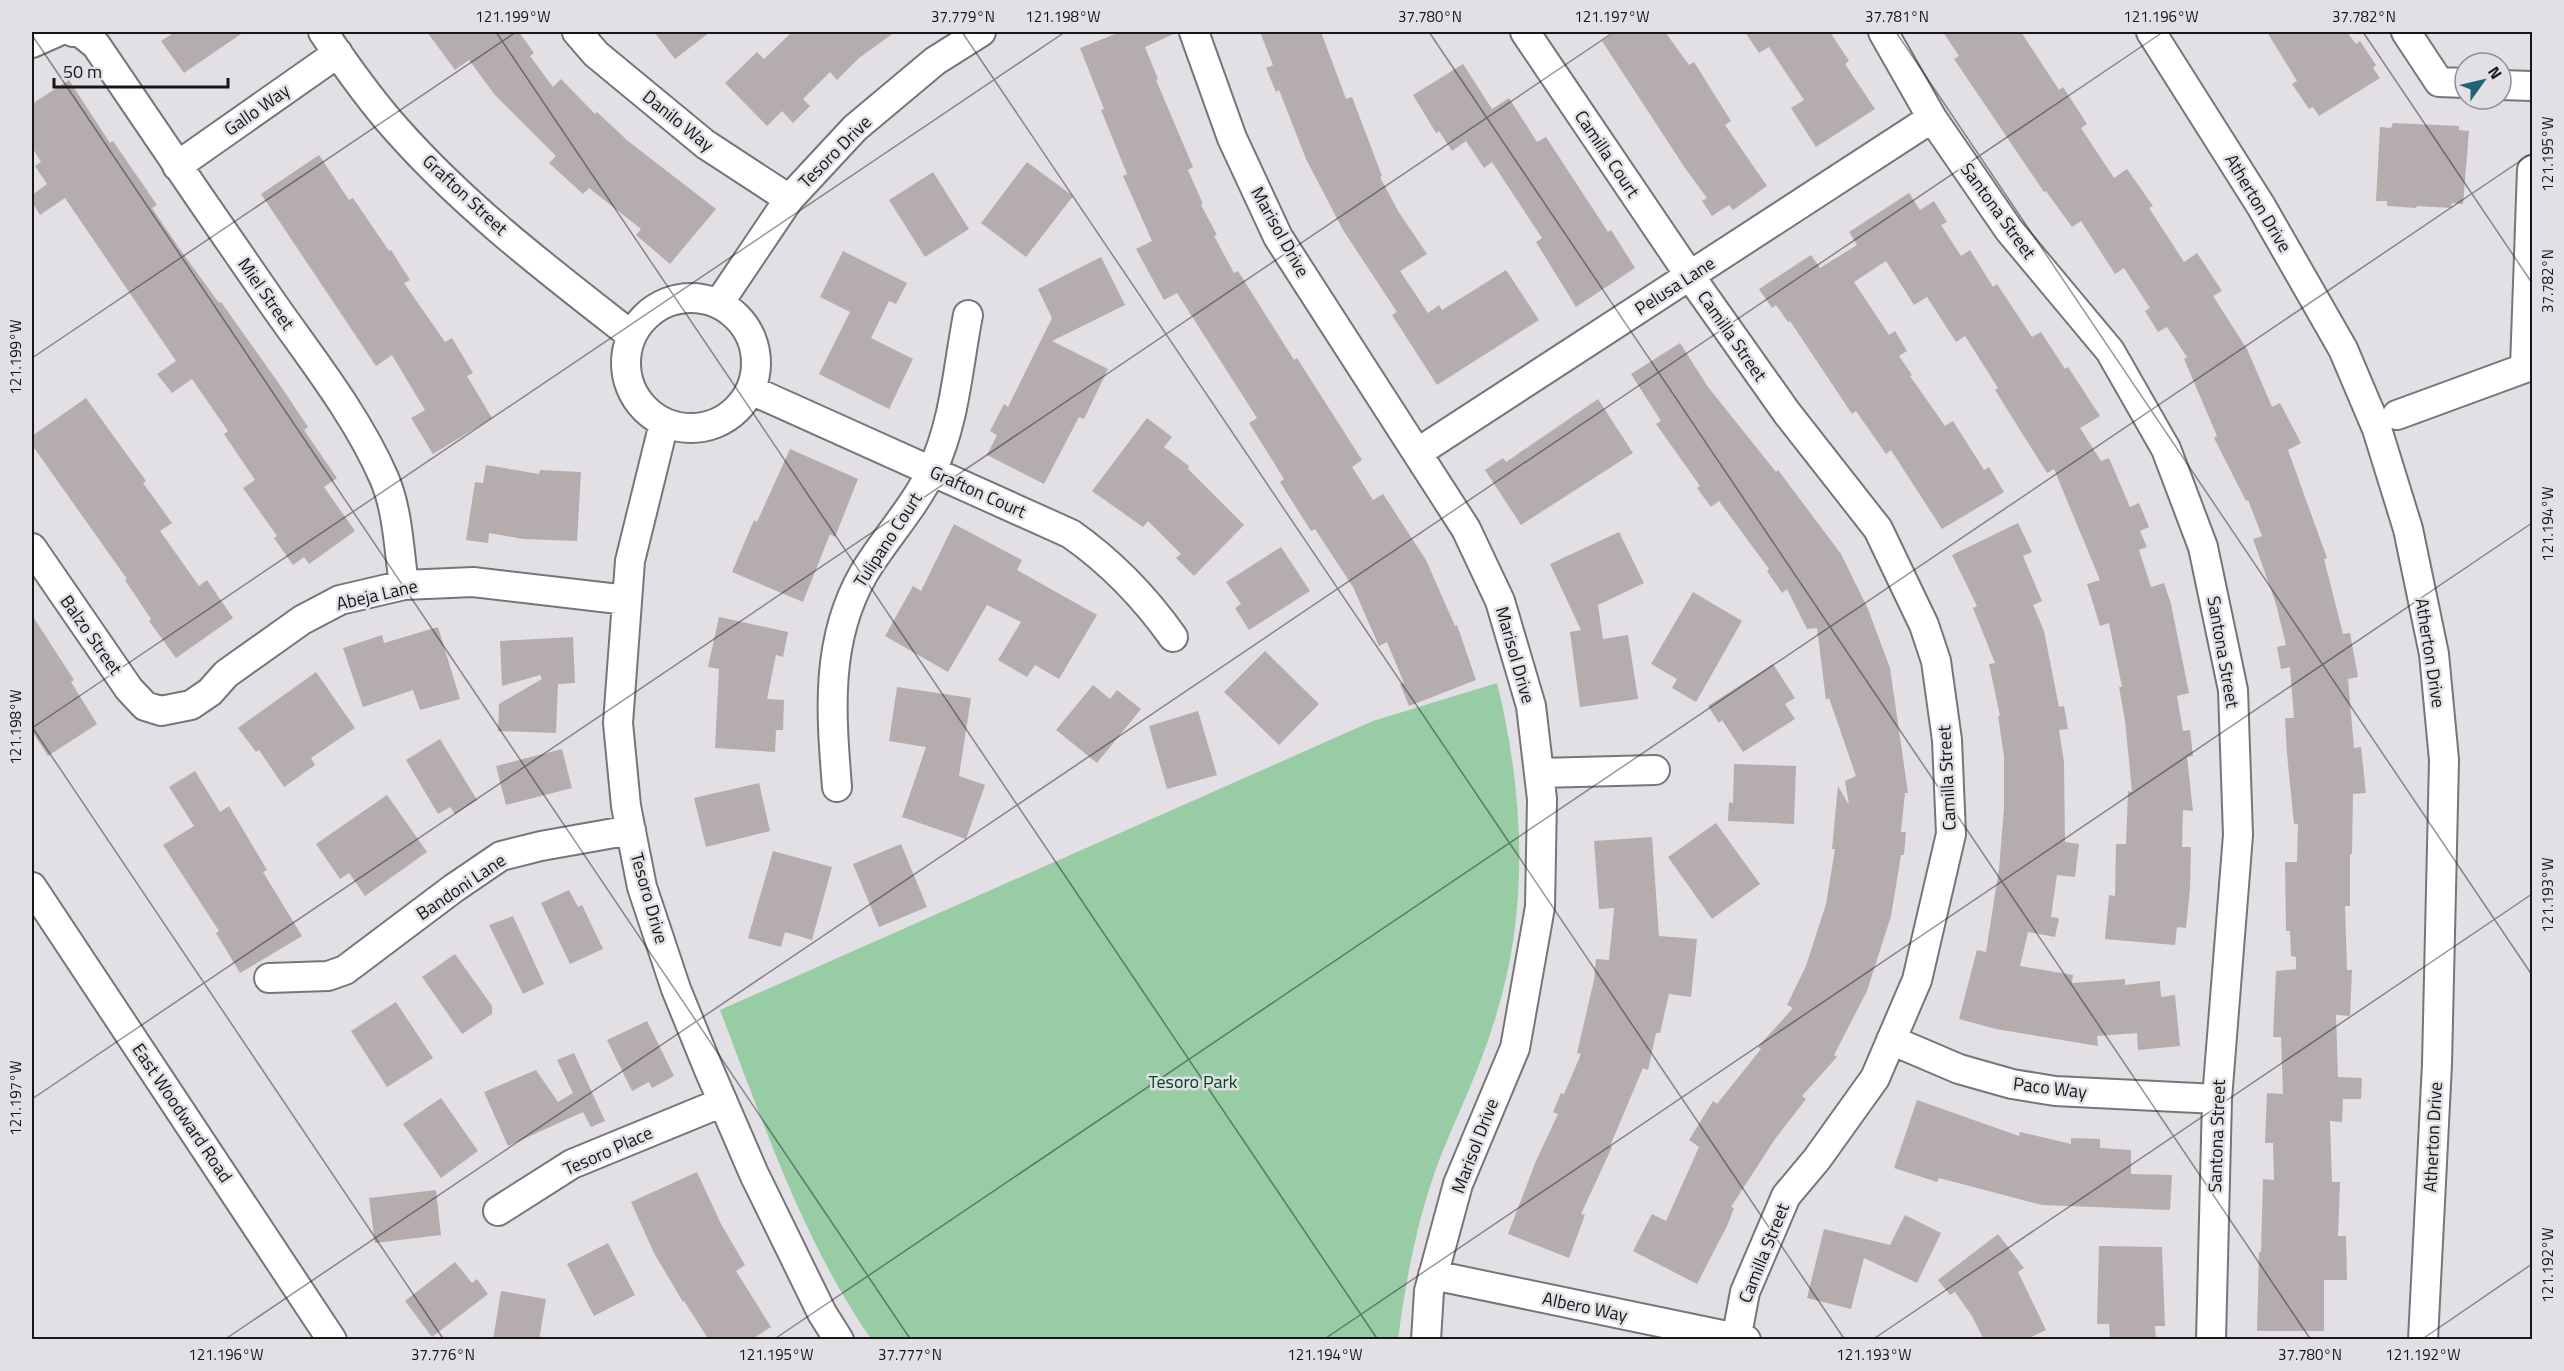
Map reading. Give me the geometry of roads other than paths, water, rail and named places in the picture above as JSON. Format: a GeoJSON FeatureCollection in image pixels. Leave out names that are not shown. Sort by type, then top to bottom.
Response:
{"type":"FeatureCollection","features":[{"type":"Feature","properties":{"kind":"street"},"geometry":{"type":"LineString","coordinates":[[32,43],[57,32]]}},
{"type":"Feature","properties":{"kind":"street","name":"Miel Street"},"geometry":{"type":"LineString","coordinates":[[73,32],[80,32],[96,45],[366,443],[385,479],[393,513],[404,585]]}},
{"type":"Feature","properties":{"kind":"street","name":"Danilo Way"},"geometry":{"type":"LineString","coordinates":[[577,32],[596,54],[705,144],[789,199]]}},
{"type":"Feature","properties":{"kind":"street","name":"Tesoro Drive"},"geometry":{"type":"LineString","coordinates":[[719,303],[789,199],[855,128],[935,61],[981,32]]}},
{"type":"Feature","properties":{"kind":"street","name":"Marisol Drive"},"geometry":{"type":"LineString","coordinates":[[1194,32],[1232,138],[1278,237],[1466,529],[1500,601],[1531,706],[1542,799],[1540,907],[1515,1048],[1458,1184],[1429,1291],[1426,1340]]}},
{"type":"Feature","properties":{"kind":"street","name":"Camilla Court"},"geometry":{"type":"LineString","coordinates":[[1525,32],[1690,276]]}},
{"type":"Feature","properties":{"kind":"street","name":"Santona Street"},"geometry":{"type":"LineString","coordinates":[[1883,32],[1932,118],[2009,230],[2110,351],[2166,449],[2203,547],[2233,690],[2238,835],[2217,1099],[2211,1340]]}},
{"type":"Feature","properties":{"kind":"street","name":"Atherton Drive"},"geometry":{"type":"LineString","coordinates":[[2151,32],[2261,206],[2343,349],[2377,429],[2408,529],[2434,654],[2444,760],[2437,1064],[2423,1340]]}},
{"type":"Feature","properties":{"kind":"street"},"geometry":{"type":"LineString","coordinates":[[2406,32],[2439,82],[2453,83]]}},
{"type":"Feature","properties":{"kind":"street","name":"Gallo Way"},"geometry":{"type":"LineString","coordinates":[[177,166],[330,42]]}},
{"type":"Feature","properties":{"kind":"street","name":"Grafton Street"},"geometry":{"type":"LineString","coordinates":[[330,42],[397,130],[457,191],[549,271],[631,335]]}},
{"type":"Feature","properties":{"kind":"street"},"geometry":{"type":"LineString","coordinates":[[2513,85],[2532,86]]}},
{"type":"Feature","properties":{"kind":"street","name":"Pelusa Lane"},"geometry":{"type":"LineString","coordinates":[[1417,453],[1932,118]]}},
{"type":"Feature","properties":{"kind":"street"},"geometry":{"type":"LineString","coordinates":[[2397,415],[2525,368],[2532,170]]}},
{"type":"Feature","properties":{"kind":"street","name":"Camilla Street"},"geometry":{"type":"LineString","coordinates":[[1690,276],[1787,413],[1878,529],[1924,625],[1936,661],[1947,740],[1951,834],[1917,980],[1875,1078],[1817,1159],[1786,1196],[1745,1292],[1739,1339]]}},
{"type":"Feature","properties":{"kind":"street"},"geometry":{"type":"LineString","coordinates":[[695,297],[719,303],[738,316],[753,340],[757,363],[751,390],[734,412],[714,424],[688,428],[664,423],[646,410],[629,386],[625,357],[631,335],[646,314],[669,301],[695,297]]}},
{"type":"Feature","properties":{"kind":"street","name":"Tulipano Court"},"geometry":{"type":"LineString","coordinates":[[837,787],[831,712],[833,672],[841,629],[850,600],[864,574],[932,471],[946,436],[968,315]]}},
{"type":"Feature","properties":{"kind":"street","name":"Grafton Court"},"geometry":{"type":"LineString","coordinates":[[751,390],[1079,540],[1096,551],[1132,585],[1173,637]]}},
{"type":"Feature","properties":{"kind":"street","name":"Tesoro Drive"},"geometry":{"type":"LineString","coordinates":[[664,423],[630,561],[618,723],[626,806],[642,887],[673,977],[723,1102],[822,1313],[839,1340]]}},
{"type":"Feature","properties":{"kind":"street","name":"Balzo Street"},"geometry":{"type":"LineString","coordinates":[[32,548],[129,689],[145,705],[160,711]]}},
{"type":"Feature","properties":{"kind":"street","name":"Abeja Lane"},"geometry":{"type":"LineString","coordinates":[[160,711],[191,705],[210,692],[226,674],[302,620],[340,600],[404,585],[473,582],[627,600]]}},
{"type":"Feature","properties":{"kind":"street"},"geometry":{"type":"LineString","coordinates":[[1539,773],[1655,770]]}},
{"type":"Feature","properties":{"kind":"street","name":"Bandoni Lane"},"geometry":{"type":"LineString","coordinates":[[269,978],[328,976],[355,964],[454,888],[501,856],[541,846],[631,830]]}},
{"type":"Feature","properties":{"kind":"street","name":"East Woodward Road"},"geometry":{"type":"LineString","coordinates":[[32,888],[332,1340]]}},
{"type":"Feature","properties":{"kind":"street","name":"Paco Way"},"geometry":{"type":"LineString","coordinates":[[1891,1040],[1959,1069],[2012,1084],[2055,1091],[2217,1099]]}},
{"type":"Feature","properties":{"kind":"street","name":"Tesoro Place"},"geometry":{"type":"LineString","coordinates":[[498,1211],[572,1164],[723,1102]]}},
{"type":"Feature","properties":{"kind":"street","name":"Albero Way"},"geometry":{"type":"LineString","coordinates":[[1433,1275],[1739,1339]]}},
{"type":"Feature","properties":{"kind":"park label","name":"Tesoro Park"},"geometry":{"type":"Point","coordinates":[1193,1082]}}]}
